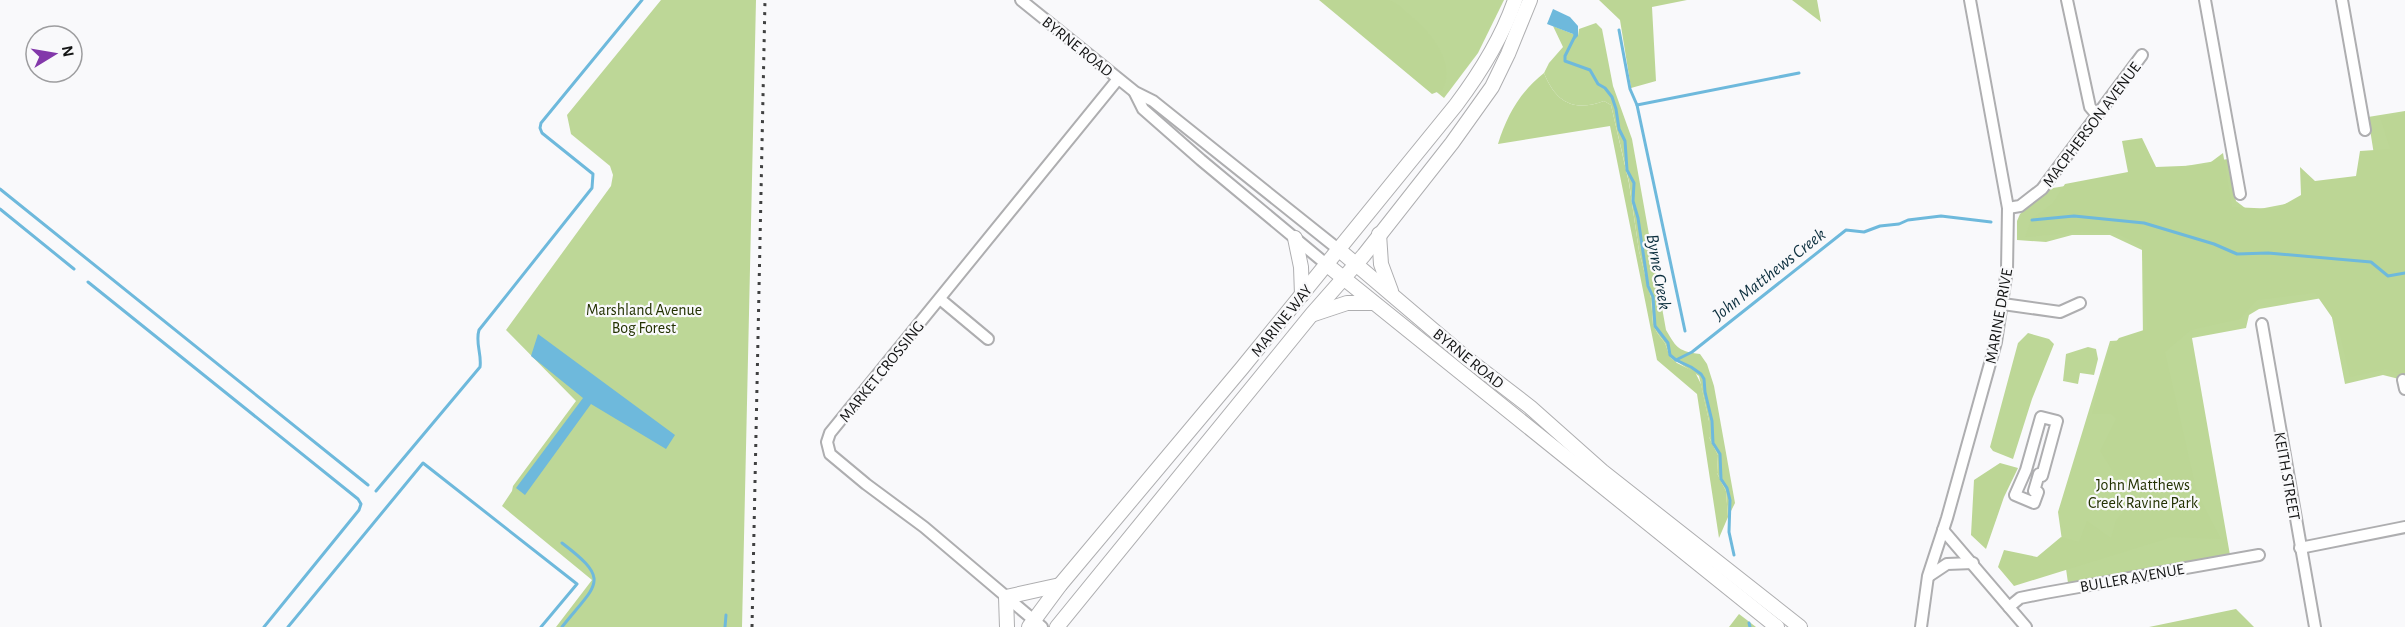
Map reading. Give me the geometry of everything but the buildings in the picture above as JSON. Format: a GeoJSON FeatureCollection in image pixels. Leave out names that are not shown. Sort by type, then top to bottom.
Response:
{"type":"FeatureCollection","features":[{"type":"Feature","properties":{"kind":"main road","name":"MARINE WAY"},"geometry":{"type":"LineString","coordinates":[[1035,625],[1060,585],[1302,295],[1478,75],[1500,36],[1515,0]]}},
{"type":"Feature","properties":{"kind":"main road","name":"MARINE WAY"},"geometry":{"type":"LineString","coordinates":[[1058,627],[1312,314],[1356,264],[1452,143],[1492,87],[1530,0]]}},
{"type":"Feature","properties":{"kind":"main road"},"geometry":{"type":"LineString","coordinates":[[1379,234],[1381,264],[1392,293]]}},
{"type":"Feature","properties":{"kind":"main road"},"geometry":{"type":"LineString","coordinates":[[1295,238],[1302,295]]}},
{"type":"Feature","properties":{"kind":"main road","name":"BYRNE ROAD"},"geometry":{"type":"LineString","coordinates":[[1338,249],[1467,358],[1530,407],[1602,471],[1800,627]]}},
{"type":"Feature","properties":{"kind":"main road","name":"BYRNE ROAD"},"geometry":{"type":"LineString","coordinates":[[1326,264],[1777,627]]}},
{"type":"Feature","properties":{"kind":"main road"},"geometry":{"type":"LineString","coordinates":[[1312,314],[1347,303],[1372,303]]}},
{"type":"Feature","properties":{"kind":"main road"},"geometry":{"type":"LineString","coordinates":[[1007,627],[1006,597],[1060,585]]}},
{"type":"Feature","properties":{"kind":"street","name":"BYRNE ROAD"},"geometry":{"type":"LineString","coordinates":[[1021,0],[1118,79],[1135,92],[1153,101],[1338,249]]}},
{"type":"Feature","properties":{"kind":"street","name":"MARINE DRIVE"},"geometry":{"type":"LineString","coordinates":[[1921,627],[1928,576],[1985,383],[2003,304],[2007,270],[2008,208],[1970,0]]}},
{"type":"Feature","properties":{"kind":"street"},"geometry":{"type":"LineString","coordinates":[[2067,0],[2090,107],[2096,114]]}},
{"type":"Feature","properties":{"kind":"street"},"geometry":{"type":"LineString","coordinates":[[2205,0],[2240,194]]}},
{"type":"Feature","properties":{"kind":"street"},"geometry":{"type":"LineString","coordinates":[[2342,0],[2365,130]]}},
{"type":"Feature","properties":{"kind":"street","name":"MACPHERSON AVENUE"},"geometry":{"type":"LineString","coordinates":[[2008,208],[2020,206],[2042,189],[2142,55]]}},
{"type":"Feature","properties":{"kind":"street","name":"MARKET CROSSING"},"geometry":{"type":"LineString","coordinates":[[1035,625],[924,527],[830,454],[827,442],[830,433],[1118,79]]}},
{"type":"Feature","properties":{"kind":"street","name":"BYRNE ROAD"},"geometry":{"type":"LineString","coordinates":[[1135,92],[1143,109],[1326,264]]}},
{"type":"Feature","properties":{"kind":"street"},"geometry":{"type":"LineString","coordinates":[[940,299],[988,339]]}},
{"type":"Feature","properties":{"kind":"street"},"geometry":{"type":"LineString","coordinates":[[2003,304],[2060,312],[2080,303]]}},
{"type":"Feature","properties":{"kind":"street","name":"KEITH STREET"},"geometry":{"type":"LineString","coordinates":[[2262,324],[2315,627]]}},
{"type":"Feature","properties":{"kind":"street"},"geometry":{"type":"LineString","coordinates":[[2041,417],[2056,421],[2042,476],[2039,474],[2034,491],[2038,492],[2034,503],[2015,495],[2026,470],[2041,417]]}},
{"type":"Feature","properties":{"kind":"street"},"geometry":{"type":"LineString","coordinates":[[2300,548],[2405,527]]}},
{"type":"Feature","properties":{"kind":"street"},"geometry":{"type":"LineString","coordinates":[[1943,530],[2026,627]]}},
{"type":"Feature","properties":{"kind":"street","name":"BULLER AVENUE"},"geometry":{"type":"LineString","coordinates":[[2009,607],[2020,598],[2028,596],[2259,555]]}},
{"type":"Feature","properties":{"kind":"street"},"geometry":{"type":"LineString","coordinates":[[1928,576],[1947,564],[1973,563]]}},
{"type":"Feature","properties":{"kind":"green space","name":"Marshland Avenue Bog Forest"},"geometry":{"type":"Polygon","coordinates":[[[661,0],[756,0],[742,627],[556,627],[592,580],[502,506],[513,486],[576,401],[506,330],[611,186],[613,175],[610,166],[571,134],[567,115],[661,0]]]}},
{"type":"Feature","properties":{"kind":"green space"},"geometry":{"type":"Polygon","coordinates":[[[1319,0],[1388,0],[1398,5],[1424,28],[1438,47],[1446,69],[1446,80],[1442,90],[1432,94],[1319,0]]]}},
{"type":"Feature","properties":{"kind":"green space"},"geometry":{"type":"Polygon","coordinates":[[[1323,0],[1504,0],[1478,53],[1444,98],[1323,0]]]}},
{"type":"Feature","properties":{"kind":"green space"},"geometry":{"type":"Polygon","coordinates":[[[1599,0],[1687,0],[1652,7],[1656,81],[1631,88],[1620,20],[1599,0]]]}},
{"type":"Feature","properties":{"kind":"green space"},"geometry":{"type":"Polygon","coordinates":[[[1792,0],[1817,0],[1821,22],[1792,0]]]}},
{"type":"Feature","properties":{"kind":"green space"},"geometry":{"type":"Polygon","coordinates":[[[1596,23],[1602,29],[1613,86],[1632,139],[1666,330],[1679,348],[1700,354],[1707,364],[1714,386],[1735,503],[1728,517],[1726,491],[1717,473],[1718,455],[1709,437],[1709,421],[1699,376],[1670,357],[1665,343],[1653,325],[1651,298],[1639,251],[1629,182],[1611,105],[1604,101],[1584,105],[1567,102],[1554,92],[1544,73],[1549,63],[1563,47],[1553,26],[1578,36],[1579,29],[1596,23]]]}},
{"type":"Feature","properties":{"kind":"green space"},"geometry":{"type":"Polygon","coordinates":[[[1544,73],[1554,92],[1567,102],[1584,105],[1604,101],[1611,105],[1629,183],[1639,251],[1651,298],[1653,325],[1665,343],[1670,357],[1695,372],[1701,384],[1709,421],[1709,437],[1718,455],[1717,473],[1726,491],[1728,517],[1719,538],[1697,394],[1657,360],[1610,126],[1498,144],[1515,105],[1544,73]]]}},
{"type":"Feature","properties":{"kind":"green space","name":"John Matthews Creek Ravine Park"},"geometry":{"type":"Polygon","coordinates":[[[2405,111],[2403,380],[2383,375],[2345,384],[2328,297],[2259,309],[2249,315],[2246,328],[2192,338],[2230,555],[2068,583],[2058,512],[2110,341],[2143,339],[2142,250],[2110,235],[2072,235],[2046,242],[2017,240],[2017,221],[2020,214],[2047,189],[2228,159],[2236,201],[2249,211],[2379,186],[2368,117],[2405,111]]]}},
{"type":"Feature","properties":{"kind":"green space","name":"John Matthews Creek Ravine Park"},"geometry":{"type":"Polygon","coordinates":[[[2405,111],[2405,376],[2387,369],[2350,377],[2338,326],[2315,293],[2257,300],[2240,319],[2191,330],[2165,352],[2197,493],[2221,539],[2172,537],[2014,586],[1998,567],[2004,550],[2037,557],[2061,537],[2079,542],[2087,521],[2111,538],[2116,520],[2146,488],[2114,473],[2100,451],[2116,419],[2111,414],[2092,414],[2108,352],[2119,338],[2147,329],[2142,246],[2116,233],[2082,232],[2025,237],[2031,219],[2052,204],[2065,184],[2128,172],[2122,141],[2142,138],[2156,167],[2207,165],[2223,153],[2232,207],[2276,209],[2301,195],[2300,167],[2315,181],[2356,176],[2360,151],[2390,149],[2380,117],[2403,114],[2405,111]]]}},
{"type":"Feature","properties":{"kind":"green space"},"geometry":{"type":"Polygon","coordinates":[[[2028,333],[2049,339],[2054,344],[2032,399],[2013,459],[1993,451],[1990,447],[2018,343],[2028,333]]]}},
{"type":"Feature","properties":{"kind":"green space"},"geometry":{"type":"Polygon","coordinates":[[[2088,347],[2096,349],[2098,359],[2094,375],[2080,373],[2078,384],[2063,381],[2066,354],[2088,347]]]}},
{"type":"Feature","properties":{"kind":"green space"},"geometry":{"type":"Polygon","coordinates":[[[2000,463],[2018,468],[2004,497],[1986,549],[1971,535],[1974,480],[2000,463]]]}},
{"type":"Feature","properties":{"kind":"green space"},"geometry":{"type":"Polygon","coordinates":[[[2236,609],[2254,627],[2149,627],[2236,609]]]}},
{"type":"Feature","properties":{"kind":"green space"},"geometry":{"type":"Polygon","coordinates":[[[1739,614],[1756,627],[1729,627],[1739,614]]]}},
{"type":"Feature","properties":{"kind":"water"},"geometry":{"type":"Polygon","coordinates":[[[1553,9],[1570,17],[1578,26],[1578,36],[1575,39],[1573,34],[1547,24],[1553,9]]]}},
{"type":"Feature","properties":{"kind":"water"},"geometry":{"type":"Polygon","coordinates":[[[538,334],[675,435],[666,449],[591,404],[525,495],[516,488],[583,398],[531,356],[538,334]]]}},
{"type":"Feature","properties":{"kind":"waterway"},"geometry":{"type":"LineString","coordinates":[[376,491],[480,367],[479,330],[592,188],[593,174],[542,133],[541,123],[642,0]]}},
{"type":"Feature","properties":{"kind":"waterway"},"geometry":{"type":"LineString","coordinates":[[1619,30],[1630,89],[1637,105],[1685,331]]}},
{"type":"Feature","properties":{"kind":"waterway","name":"Byrne Creek"},"geometry":{"type":"LineString","coordinates":[[1575,36],[1565,56],[1565,61],[1590,70],[1598,84],[1605,88],[1612,97],[1619,129],[1625,141],[1627,170],[1634,183],[1633,201],[1638,218],[1648,286],[1653,297],[1655,326],[1668,343],[1670,355],[1701,374],[1704,379],[1712,421],[1713,443],[1720,454],[1721,479],[1727,488],[1730,500],[1729,532],[1734,555]]}},
{"type":"Feature","properties":{"kind":"waterway"},"geometry":{"type":"LineString","coordinates":[[1637,105],[1799,73]]}},
{"type":"Feature","properties":{"kind":"waterway"},"geometry":{"type":"LineString","coordinates":[[0,189],[368,485]]}},
{"type":"Feature","properties":{"kind":"waterway"},"geometry":{"type":"LineString","coordinates":[[0,209],[74,269]]}},
{"type":"Feature","properties":{"kind":"waterway","name":"John Matthews Creek"},"geometry":{"type":"LineString","coordinates":[[1676,360],[1692,352],[1846,230],[1864,232],[1908,220],[1941,216],[1991,222]]}},
{"type":"Feature","properties":{"kind":"waterway","name":"John Matthews Creek"},"geometry":{"type":"LineString","coordinates":[[2032,220],[2074,216],[2144,223],[2214,244],[2237,254],[2268,253],[2371,262],[2388,276],[2405,273]]}},
{"type":"Feature","properties":{"kind":"waterway"},"geometry":{"type":"LineString","coordinates":[[88,282],[358,499],[361,504],[359,510],[264,627]]}},
{"type":"Feature","properties":{"kind":"waterway"},"geometry":{"type":"LineString","coordinates":[[288,627],[423,463],[577,584],[541,627]]}},
{"type":"Feature","properties":{"kind":"waterway"},"geometry":{"type":"LineString","coordinates":[[562,543],[588,566],[594,583],[584,601],[562,627]]}},
{"type":"Feature","properties":{"kind":"waterway"},"geometry":{"type":"LineString","coordinates":[[725,627],[726,615]]}},
{"type":"Feature","properties":{"kind":"waterway","name":"Byrne Creek"},"geometry":{"type":"LineString","coordinates":[[1749,623],[1750,627]]}},
{"type":"Feature","properties":{"kind":"railway"},"geometry":{"type":"LineString","coordinates":[[752,627],[765,0]]}}]}
